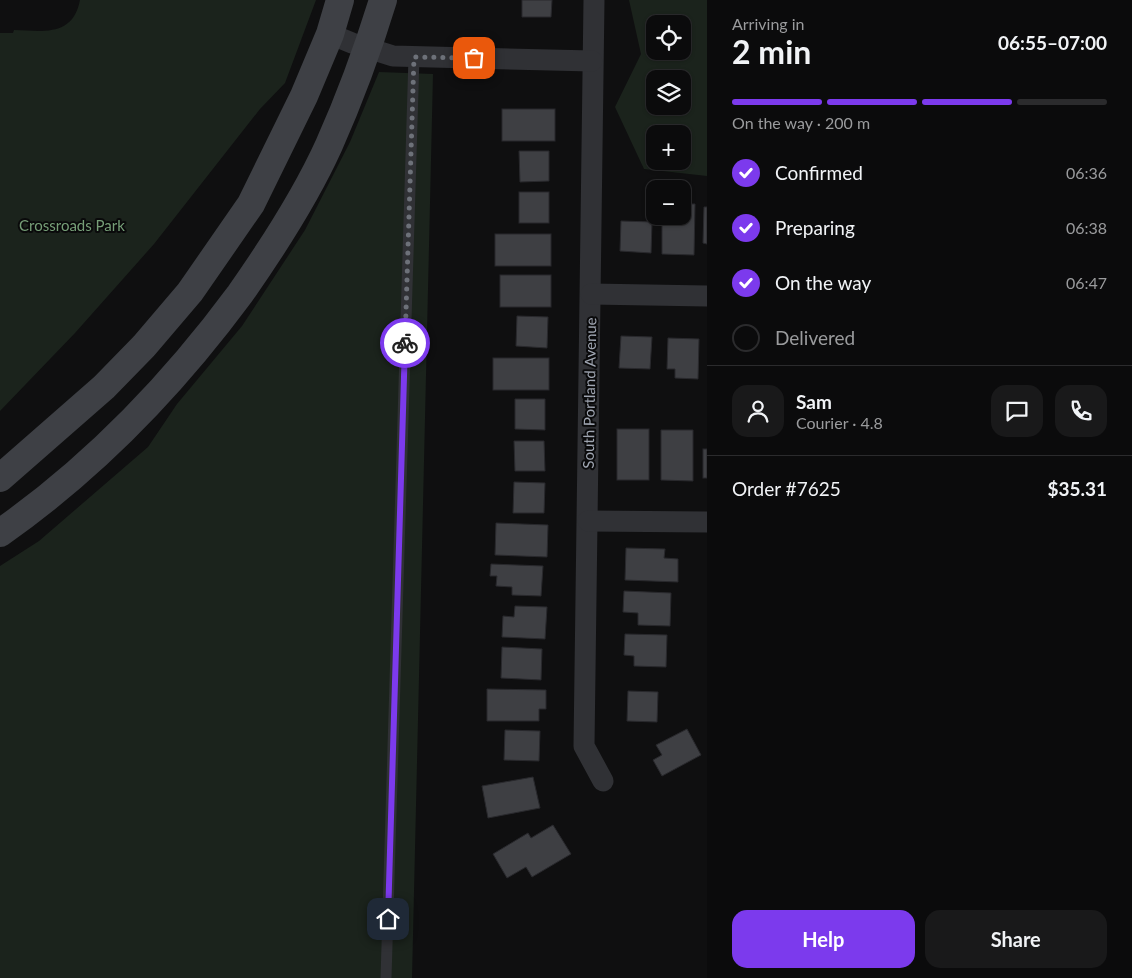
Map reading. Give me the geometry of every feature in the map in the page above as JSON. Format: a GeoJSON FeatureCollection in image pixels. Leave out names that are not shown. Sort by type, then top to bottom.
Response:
{"type":"FeatureCollection","features":[{"type":"Feature","properties":{"kind":"main road"},"geometry":{"type":"LineString","coordinates":[[0,478],[104,387],[144,346],[190,292],[251,204],[304,96],[330,34],[340,0]]}},
{"type":"Feature","properties":{"kind":"main road"},"geometry":{"type":"LineString","coordinates":[[0,533],[33,510],[118,437],[146,408],[217,325],[256,272],[292,214],[328,146],[368,48],[383,0]]}},
{"type":"Feature","properties":{"kind":"street","name":"South Portland Avenue"},"geometry":{"type":"LineString","coordinates":[[594,0],[584,746],[602,781]]}},
{"type":"Feature","properties":{"kind":"street"},"geometry":{"type":"LineString","coordinates":[[330,34],[393,56],[592,61]]}},
{"type":"Feature","properties":{"kind":"street"},"geometry":{"type":"LineString","coordinates":[[591,294],[707,296]]}},
{"type":"Feature","properties":{"kind":"street"},"geometry":{"type":"LineString","coordinates":[[588,520],[707,522]]}},
{"type":"Feature","properties":{"kind":"lane"},"geometry":{"type":"LineString","coordinates":[[386,978],[414,57]]}},
{"type":"Feature","properties":{"kind":"green space","name":"Crossroads Park"},"geometry":{"type":"Polygon","coordinates":[[[80,0],[316,0],[285,83],[260,109],[154,244],[75,333],[0,411],[0,33],[13,33],[14,30],[46,31],[64,26],[76,12],[80,0]]]}},
{"type":"Feature","properties":{"kind":"green space"},"geometry":{"type":"Polygon","coordinates":[[[629,0],[707,0],[707,176],[653,170],[691,170],[691,125],[646,125],[646,169],[644,169],[615,107],[641,54],[629,0]]]}},
{"type":"Feature","properties":{"kind":"green space"},"geometry":{"type":"Polygon","coordinates":[[[379,72],[433,74],[412,978],[0,978],[0,566],[39,541],[148,447],[177,404],[242,326],[305,230],[350,142],[379,72]]]}},
{"type":"Feature","properties":{"kind":"building"},"geometry":{"type":"Polygon","coordinates":[[[522,0],[552,0],[551,17],[522,17],[522,0]]]}},
{"type":"Feature","properties":{"kind":"building"},"geometry":{"type":"Polygon","coordinates":[[[502,109],[555,109],[555,141],[502,141],[502,109]]]}},
{"type":"Feature","properties":{"kind":"building"},"geometry":{"type":"Polygon","coordinates":[[[519,151],[549,151],[549,181],[520,182],[519,151]]]}},
{"type":"Feature","properties":{"kind":"building"},"geometry":{"type":"Polygon","coordinates":[[[519,192],[549,192],[549,223],[519,223],[519,192]]]}},
{"type":"Feature","properties":{"kind":"building"},"geometry":{"type":"Polygon","coordinates":[[[691,204],[695,204],[694,255],[662,254],[662,225],[691,225],[691,204]]]}},
{"type":"Feature","properties":{"kind":"building"},"geometry":{"type":"Polygon","coordinates":[[[704,207],[707,207],[707,244],[703,243],[704,207]]]}},
{"type":"Feature","properties":{"kind":"building"},"geometry":{"type":"Polygon","coordinates":[[[621,221],[646,222],[646,225],[652,225],[651,253],[620,251],[621,221]]]}},
{"type":"Feature","properties":{"kind":"building"},"geometry":{"type":"Polygon","coordinates":[[[495,234],[551,234],[551,266],[495,266],[495,234]]]}},
{"type":"Feature","properties":{"kind":"building"},"geometry":{"type":"Polygon","coordinates":[[[500,275],[551,275],[551,307],[500,307],[500,275]]]}},
{"type":"Feature","properties":{"kind":"building"},"geometry":{"type":"Polygon","coordinates":[[[517,316],[548,317],[547,348],[516,346],[517,316]]]}},
{"type":"Feature","properties":{"kind":"building"},"geometry":{"type":"Polygon","coordinates":[[[621,336],[652,337],[650,369],[619,368],[621,336]]]}},
{"type":"Feature","properties":{"kind":"building"},"geometry":{"type":"Polygon","coordinates":[[[668,338],[699,339],[698,379],[675,378],[675,369],[667,369],[668,338]]]}},
{"type":"Feature","properties":{"kind":"building"},"geometry":{"type":"Polygon","coordinates":[[[493,358],[549,358],[549,390],[493,390],[493,358]]]}},
{"type":"Feature","properties":{"kind":"building"},"geometry":{"type":"Polygon","coordinates":[[[515,399],[545,399],[545,430],[515,429],[515,399]]]}},
{"type":"Feature","properties":{"kind":"building"},"geometry":{"type":"Polygon","coordinates":[[[617,429],[649,429],[649,480],[617,480],[617,429]]]}},
{"type":"Feature","properties":{"kind":"building"},"geometry":{"type":"Polygon","coordinates":[[[661,430],[693,430],[693,481],[661,480],[661,430]]]}},
{"type":"Feature","properties":{"kind":"building"},"geometry":{"type":"Polygon","coordinates":[[[514,441],[544,441],[545,471],[515,471],[514,441]]]}},
{"type":"Feature","properties":{"kind":"building"},"geometry":{"type":"Polygon","coordinates":[[[703,449],[707,449],[707,478],[703,478],[703,449]]]}},
{"type":"Feature","properties":{"kind":"building"},"geometry":{"type":"Polygon","coordinates":[[[514,482],[545,483],[544,513],[513,513],[514,482]]]}},
{"type":"Feature","properties":{"kind":"building"},"geometry":{"type":"Polygon","coordinates":[[[496,523],[548,525],[547,557],[495,555],[496,523]]]}},
{"type":"Feature","properties":{"kind":"building"},"geometry":{"type":"Polygon","coordinates":[[[626,548],[665,549],[664,558],[678,559],[678,582],[625,580],[626,548]]]}},
{"type":"Feature","properties":{"kind":"building"},"geometry":{"type":"Polygon","coordinates":[[[491,564],[543,566],[541,596],[512,595],[512,587],[496,586],[497,576],[490,576],[491,564]]]}},
{"type":"Feature","properties":{"kind":"building"},"geometry":{"type":"Polygon","coordinates":[[[624,591],[671,593],[670,626],[638,625],[638,613],[623,612],[624,591]]]}},
{"type":"Feature","properties":{"kind":"building"},"geometry":{"type":"Polygon","coordinates":[[[515,606],[547,607],[545,639],[502,637],[503,616],[514,617],[515,606]]]}},
{"type":"Feature","properties":{"kind":"building"},"geometry":{"type":"Polygon","coordinates":[[[625,634],[667,635],[666,667],[634,666],[634,656],[624,655],[625,634]]]}},
{"type":"Feature","properties":{"kind":"building"},"geometry":{"type":"Polygon","coordinates":[[[502,647],[542,649],[541,680],[501,678],[502,647]]]}},
{"type":"Feature","properties":{"kind":"building"},"geometry":{"type":"Polygon","coordinates":[[[487,689],[546,690],[546,709],[539,709],[539,721],[487,721],[487,689]]]}},
{"type":"Feature","properties":{"kind":"building"},"geometry":{"type":"Polygon","coordinates":[[[628,691],[658,692],[657,722],[627,721],[628,691]]]}},
{"type":"Feature","properties":{"kind":"building"},"geometry":{"type":"Polygon","coordinates":[[[687,729],[701,755],[662,776],[653,760],[662,755],[656,745],[687,729]]]}},
{"type":"Feature","properties":{"kind":"building"},"geometry":{"type":"Polygon","coordinates":[[[505,730],[540,731],[539,761],[504,760],[505,730]]]}},
{"type":"Feature","properties":{"kind":"building"},"geometry":{"type":"Polygon","coordinates":[[[533,777],[540,808],[488,818],[482,786],[533,777]]]}},
{"type":"Feature","properties":{"kind":"building"},"geometry":{"type":"Polygon","coordinates":[[[553,825],[571,854],[532,877],[526,867],[507,878],[493,854],[528,833],[531,838],[553,825]]]}},
{"type":"Feature","properties":{"kind":"way so far"},"geometry":{"type":"LineString","coordinates":[[405,343],[414,57],[474,58]]}},
{"type":"Feature","properties":{"kind":"route"},"geometry":{"type":"LineString","coordinates":[[388,919],[405,343]]}}]}
